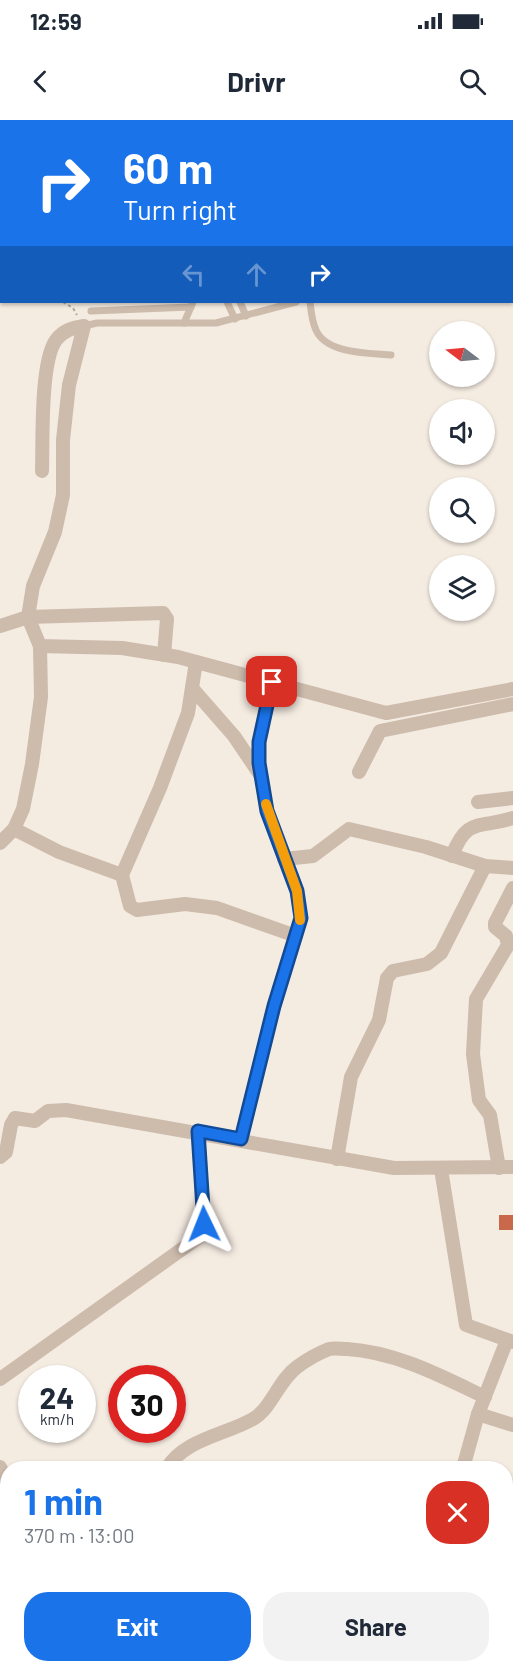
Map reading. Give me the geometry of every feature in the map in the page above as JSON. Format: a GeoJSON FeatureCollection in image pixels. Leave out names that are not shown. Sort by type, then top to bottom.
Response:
{"type":"FeatureCollection","features":[{"type":"Feature","properties":{"kind":"street"},"geometry":{"type":"LineString","coordinates":[[0,843],[14,829],[23,809],[40,718],[40,646],[28,617],[33,585],[55,532],[63,495],[63,440],[69,385],[84,326],[68,328],[55,342],[48,360],[42,471]]}},
{"type":"Feature","properties":{"kind":"street"},"geometry":{"type":"LineString","coordinates":[[0,626],[28,617],[163,613],[168,619],[164,655]]}},
{"type":"Feature","properties":{"kind":"street"},"geometry":{"type":"LineString","coordinates":[[40,646],[122,648],[164,655],[386,713],[513,689]]}},
{"type":"Feature","properties":{"kind":"street"},"geometry":{"type":"LineString","coordinates":[[196,662],[188,713],[160,788],[122,875],[130,906],[137,910],[185,904],[217,908],[296,936]]}},
{"type":"Feature","properties":{"kind":"street"},"geometry":{"type":"LineString","coordinates":[[241,1139],[274,1006],[301,918],[298,900],[267,811],[262,777],[259,742],[272,682]]}},
{"type":"Feature","properties":{"kind":"street"},"geometry":{"type":"LineString","coordinates":[[192,688],[234,736],[262,777]]}},
{"type":"Feature","properties":{"kind":"street"},"geometry":{"type":"LineString","coordinates":[[359,772],[380,731],[513,704]]}},
{"type":"Feature","properties":{"kind":"street"},"geometry":{"type":"LineString","coordinates":[[477,802],[513,798]]}},
{"type":"Feature","properties":{"kind":"street"},"geometry":{"type":"LineString","coordinates":[[452,856],[459,838],[475,825],[498,823],[513,818]]}},
{"type":"Feature","properties":{"kind":"street"},"geometry":{"type":"LineString","coordinates":[[14,829],[59,852],[122,875]]}},
{"type":"Feature","properties":{"kind":"street"},"geometry":{"type":"LineString","coordinates":[[284,860],[314,856],[349,829],[485,866],[513,868]]}},
{"type":"Feature","properties":{"kind":"street"},"geometry":{"type":"LineString","coordinates":[[337,1159],[351,1077],[379,1020],[387,978],[393,971],[427,964],[441,953],[485,866]]}},
{"type":"Feature","properties":{"kind":"street"},"geometry":{"type":"LineString","coordinates":[[0,1156],[6,1152],[15,1118],[35,1120],[48,1111],[66,1110],[198,1131],[394,1168],[506,1167],[490,1115],[479,1100],[473,1054],[476,999],[508,945],[506,936],[495,927],[495,923],[513,888]]}},
{"type":"Feature","properties":{"kind":"street"},"geometry":{"type":"LineString","coordinates":[[0,1379],[199,1237],[204,1224],[198,1131]]}},
{"type":"Feature","properties":{"kind":"street"},"geometry":{"type":"LineString","coordinates":[[441,1169],[466,1325],[510,1341],[478,1414],[465,1461]]}},
{"type":"Feature","properties":{"kind":"street"},"geometry":{"type":"LineString","coordinates":[[172,1461],[206,1438],[237,1429],[260,1415],[284,1380],[297,1367],[330,1349],[372,1351],[392,1357],[485,1397]]}},
{"type":"Feature","properties":{"kind":"street"},"geometry":{"type":"LineString","coordinates":[[478,1414],[513,1425]]}},
{"type":"Feature","properties":{"kind":"lane"},"geometry":{"type":"LineString","coordinates":[[227,303],[235,319]]}},
{"type":"Feature","properties":{"kind":"lane"},"geometry":{"type":"LineString","coordinates":[[240,303],[246,316]]}},
{"type":"Feature","properties":{"kind":"lane"},"geometry":{"type":"LineString","coordinates":[[84,326],[97,323],[216,323],[246,316],[271,305],[288,303]]}},
{"type":"Feature","properties":{"kind":"lane"},"geometry":{"type":"LineString","coordinates":[[310,303],[316,332],[324,341],[336,347],[391,355]]}},
{"type":"Feature","properties":{"kind":"lane"},"geometry":{"type":"LineString","coordinates":[[91,310],[192,304],[184,323]]}},
{"type":"Feature","properties":{"kind":"building"},"geometry":{"type":"Polygon","coordinates":[[[499,1215],[513,1215],[513,1230],[499,1230],[499,1215]]]}},
{"type":"Feature","properties":{"kind":"slow traffic"},"geometry":{"type":"LineString","coordinates":[[266,804],[284,860],[297,891],[300,920]]}},
{"type":"Feature","properties":{"kind":"route"},"geometry":{"type":"LineString","coordinates":[[204,1224],[198,1131],[241,1139],[274,1006],[301,918],[297,891],[267,811],[259,763],[259,742],[272,682]]}}]}
